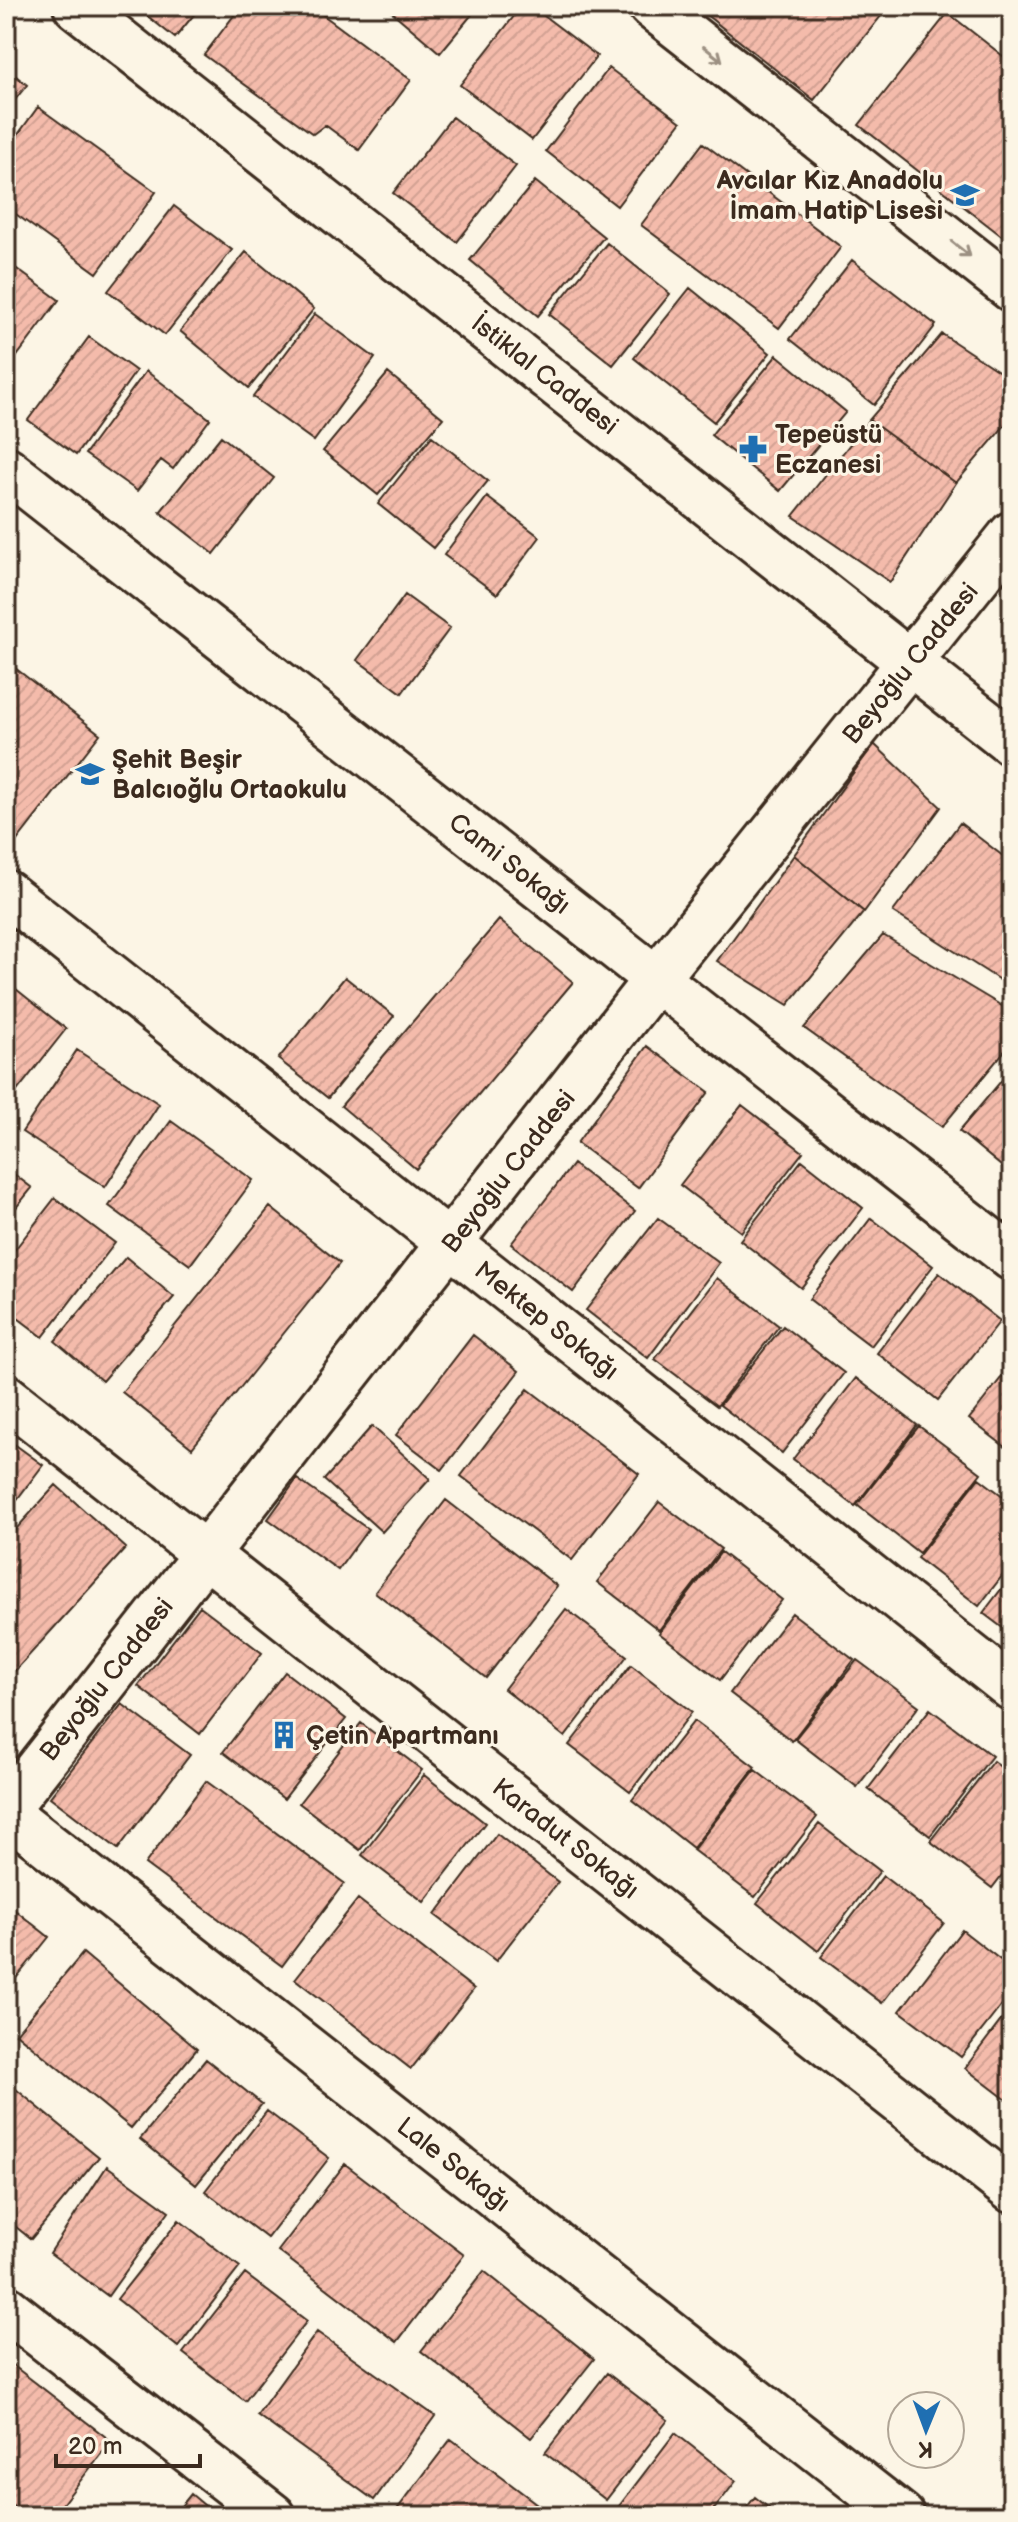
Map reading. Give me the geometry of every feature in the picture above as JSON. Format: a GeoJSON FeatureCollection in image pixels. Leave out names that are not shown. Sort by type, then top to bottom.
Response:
{"type":"FeatureCollection","features":[{"type":"Feature","properties":{"kind":"street","name":"İstiklal Caddesi"},"geometry":{"type":"LineString","coordinates":[[76,6],[1012,743]]}},
{"type":"Feature","properties":{"kind":"street"},"geometry":{"type":"LineString","coordinates":[[651,6],[1012,289]]}},
{"type":"Feature","properties":{"kind":"street","name":"Cami Sokağı"},"geometry":{"type":"LineString","coordinates":[[6,469],[1012,1258]]}},
{"type":"Feature","properties":{"kind":"street","name":"Beyoğlu Caddesi"},"geometry":{"type":"LineString","coordinates":[[6,1811],[204,1553],[1012,534]]}},
{"type":"Feature","properties":{"kind":"street","name":"Mektep Sokağı"},"geometry":{"type":"LineString","coordinates":[[6,893],[1012,1688]]}},
{"type":"Feature","properties":{"kind":"street","name":"Karadut Sokağı"},"geometry":{"type":"LineString","coordinates":[[6,1397],[1012,2190]]}},
{"type":"Feature","properties":{"kind":"street","name":"Lale Sokağı"},"geometry":{"type":"LineString","coordinates":[[6,1811],[902,2516]]}},
{"type":"Feature","properties":{"kind":"street"},"geometry":{"type":"LineString","coordinates":[[6,2308],[273,2516]]}},
{"type":"Feature","properties":{"kind":"building"},"geometry":{"type":"Polygon","coordinates":[[[135,6],[201,6],[175,38],[135,6]]]}},
{"type":"Feature","properties":{"kind":"building"},"geometry":{"type":"Polygon","coordinates":[[[241,6],[311,6],[411,80],[359,150],[325,125],[313,134],[204,55],[241,6]]]}},
{"type":"Feature","properties":{"kind":"building"},"geometry":{"type":"Polygon","coordinates":[[[385,6],[479,6],[440,53],[385,6]]]}},
{"type":"Feature","properties":{"kind":"building"},"geometry":{"type":"Polygon","coordinates":[[[522,6],[531,6],[597,56],[532,140],[460,85],[522,6]]]}},
{"type":"Feature","properties":{"kind":"building"},"geometry":{"type":"Polygon","coordinates":[[[695,6],[889,6],[814,100],[695,6]]]}},
{"type":"Feature","properties":{"kind":"building","name":"Avcılar Kız Anadolu İmam Hatip Lisesi"},"geometry":{"type":"Polygon","coordinates":[[[948,13],[1012,63],[1012,244],[859,125],[948,13]]]}},
{"type":"Feature","properties":{"kind":"building"},"geometry":{"type":"Polygon","coordinates":[[[6,68],[27,85],[6,111],[6,68]]]}},
{"type":"Feature","properties":{"kind":"building"},"geometry":{"type":"Polygon","coordinates":[[[609,68],[681,122],[617,206],[546,151],[609,68]]]}},
{"type":"Feature","properties":{"kind":"building"},"geometry":{"type":"Polygon","coordinates":[[[38,107],[156,192],[97,273],[6,207],[6,151],[38,107]]]}},
{"type":"Feature","properties":{"kind":"building"},"geometry":{"type":"Polygon","coordinates":[[[452,117],[516,166],[457,242],[393,193],[452,117]]]}},
{"type":"Feature","properties":{"kind":"building"},"geometry":{"type":"Polygon","coordinates":[[[703,143],[841,247],[779,328],[641,225],[703,143]]]}},
{"type":"Feature","properties":{"kind":"building"},"geometry":{"type":"Polygon","coordinates":[[[535,181],[604,237],[538,316],[470,260],[535,181]]]}},
{"type":"Feature","properties":{"kind":"building"},"geometry":{"type":"Polygon","coordinates":[[[174,206],[232,250],[165,335],[108,291],[174,206]]]}},
{"type":"Feature","properties":{"kind":"building"},"geometry":{"type":"Polygon","coordinates":[[[607,243],[670,294],[613,365],[549,314],[607,243]]]}},
{"type":"Feature","properties":{"kind":"building"},"geometry":{"type":"Polygon","coordinates":[[[246,252],[314,309],[249,388],[180,331],[246,252]]]}},
{"type":"Feature","properties":{"kind":"building"},"geometry":{"type":"Polygon","coordinates":[[[852,260],[936,325],[874,405],[790,339],[852,260]]]}},
{"type":"Feature","properties":{"kind":"building"},"geometry":{"type":"Polygon","coordinates":[[[6,261],[59,300],[6,371],[6,261]]]}},
{"type":"Feature","properties":{"kind":"building"},"geometry":{"type":"Polygon","coordinates":[[[690,288],[770,353],[714,422],[634,358],[690,288]]]}},
{"type":"Feature","properties":{"kind":"building"},"geometry":{"type":"Polygon","coordinates":[[[315,314],[375,358],[314,441],[253,397],[315,314]]]}},
{"type":"Feature","properties":{"kind":"building"},"geometry":{"type":"Polygon","coordinates":[[[942,334],[1012,380],[1012,417],[956,483],[869,420],[942,334]]]}},
{"type":"Feature","properties":{"kind":"building"},"geometry":{"type":"Polygon","coordinates":[[[89,337],[136,371],[76,455],[28,420],[89,337]]]}},
{"type":"Feature","properties":{"kind":"building"},"geometry":{"type":"Polygon","coordinates":[[[777,355],[846,412],[780,491],[711,435],[777,355]]]}},
{"type":"Feature","properties":{"kind":"building"},"geometry":{"type":"Polygon","coordinates":[[[146,371],[210,419],[173,469],[161,460],[137,491],[85,454],[146,371]]]}},
{"type":"Feature","properties":{"kind":"building"},"geometry":{"type":"Polygon","coordinates":[[[388,373],[443,418],[378,495],[323,451],[388,373]]]}},
{"type":"Feature","properties":{"kind":"building"},"geometry":{"type":"Polygon","coordinates":[[[869,420],[956,483],[890,582],[793,516],[869,420]]]}},
{"type":"Feature","properties":{"kind":"building"},"geometry":{"type":"Polygon","coordinates":[[[221,436],[274,478],[214,554],[160,512],[221,436]]]}},
{"type":"Feature","properties":{"kind":"building"},"geometry":{"type":"Polygon","coordinates":[[[432,436],[488,481],[433,548],[378,504],[432,436]]]}},
{"type":"Feature","properties":{"kind":"building"},"geometry":{"type":"Polygon","coordinates":[[[487,497],[540,537],[497,594],[444,555],[487,497]]]}},
{"type":"Feature","properties":{"kind":"building"},"geometry":{"type":"Polygon","coordinates":[[[405,595],[450,628],[402,693],[357,660],[405,595]]]}},
{"type":"Feature","properties":{"kind":"building"},"geometry":{"type":"Polygon","coordinates":[[[6,661],[100,734],[12,847],[6,842],[6,661]]]}},
{"type":"Feature","properties":{"kind":"building"},"geometry":{"type":"Polygon","coordinates":[[[874,744],[941,807],[864,912],[794,855],[874,744]]]}},
{"type":"Feature","properties":{"kind":"building"},"geometry":{"type":"Polygon","coordinates":[[[960,823],[1012,863],[1012,982],[1009,986],[893,912],[960,823]]]}},
{"type":"Feature","properties":{"kind":"building"},"geometry":{"type":"Polygon","coordinates":[[[794,855],[864,912],[788,1005],[717,961],[794,855]]]}},
{"type":"Feature","properties":{"kind":"building"},"geometry":{"type":"Polygon","coordinates":[[[499,920],[573,982],[416,1169],[341,1106],[499,920]]]}},
{"type":"Feature","properties":{"kind":"building"},"geometry":{"type":"Polygon","coordinates":[[[883,935],[1012,1012],[1012,1042],[942,1127],[804,1028],[883,935]]]}},
{"type":"Feature","properties":{"kind":"building"},"geometry":{"type":"Polygon","coordinates":[[[345,977],[394,1016],[328,1098],[278,1059],[345,977]]]}},
{"type":"Feature","properties":{"kind":"building"},"geometry":{"type":"Polygon","coordinates":[[[6,981],[66,1029],[6,1105],[6,981]]]}},
{"type":"Feature","properties":{"kind":"building"},"geometry":{"type":"Polygon","coordinates":[[[647,1046],[709,1092],[638,1188],[577,1143],[647,1046]]]}},
{"type":"Feature","properties":{"kind":"building"},"geometry":{"type":"Polygon","coordinates":[[[77,1050],[159,1104],[105,1187],[22,1132],[77,1050]]]}},
{"type":"Feature","properties":{"kind":"building"},"geometry":{"type":"Polygon","coordinates":[[[1012,1068],[1012,1175],[959,1131],[1012,1068]]]}},
{"type":"Feature","properties":{"kind":"building"},"geometry":{"type":"Polygon","coordinates":[[[742,1105],[803,1152],[741,1232],[680,1185],[742,1105]]]}},
{"type":"Feature","properties":{"kind":"building"},"geometry":{"type":"Polygon","coordinates":[[[171,1121],[253,1180],[190,1265],[109,1206],[171,1121]]]}},
{"type":"Feature","properties":{"kind":"building"},"geometry":{"type":"Polygon","coordinates":[[[802,1160],[863,1208],[801,1288],[740,1240],[802,1160]]]}},
{"type":"Feature","properties":{"kind":"building"},"geometry":{"type":"Polygon","coordinates":[[[573,1164],[635,1211],[573,1292],[511,1244],[573,1164]]]}},
{"type":"Feature","properties":{"kind":"building"},"geometry":{"type":"Polygon","coordinates":[[[6,1168],[32,1188],[6,1220],[6,1168]]]}},
{"type":"Feature","properties":{"kind":"building"},"geometry":{"type":"Polygon","coordinates":[[[55,1198],[115,1243],[43,1337],[6,1309],[6,1261],[55,1198]]]}},
{"type":"Feature","properties":{"kind":"building"},"geometry":{"type":"Polygon","coordinates":[[[270,1207],[340,1263],[192,1448],[122,1392],[270,1207]]]}},
{"type":"Feature","properties":{"kind":"building"},"geometry":{"type":"Polygon","coordinates":[[[658,1218],[719,1263],[648,1358],[586,1310],[658,1218]]]}},
{"type":"Feature","properties":{"kind":"building"},"geometry":{"type":"Polygon","coordinates":[[[871,1218],[933,1266],[871,1346],[809,1299],[871,1218]]]}},
{"type":"Feature","properties":{"kind":"building"},"geometry":{"type":"Polygon","coordinates":[[[126,1257],[174,1297],[102,1381],[55,1341],[126,1257]]]}},
{"type":"Feature","properties":{"kind":"building"},"geometry":{"type":"Polygon","coordinates":[[[939,1273],[1000,1321],[938,1400],[877,1353],[939,1273]]]}},
{"type":"Feature","properties":{"kind":"building"},"geometry":{"type":"Polygon","coordinates":[[[717,1278],[779,1326],[717,1406],[655,1359],[717,1278]]]}},
{"type":"Feature","properties":{"kind":"building"},"geometry":{"type":"Polygon","coordinates":[[[783,1326],[844,1373],[782,1453],[720,1405],[783,1326]]]}},
{"type":"Feature","properties":{"kind":"building"},"geometry":{"type":"Polygon","coordinates":[[[473,1335],[519,1371],[442,1470],[396,1435],[473,1335]]]}},
{"type":"Feature","properties":{"kind":"building"},"geometry":{"type":"Polygon","coordinates":[[[1012,1364],[1012,1452],[969,1419],[1012,1364]]]}},
{"type":"Feature","properties":{"kind":"building"},"geometry":{"type":"Polygon","coordinates":[[[856,1378],[917,1425],[855,1506],[793,1459],[856,1378]]]}},
{"type":"Feature","properties":{"kind":"building"},"geometry":{"type":"Polygon","coordinates":[[[528,1389],[639,1474],[572,1560],[461,1476],[528,1389]]]}},
{"type":"Feature","properties":{"kind":"building"},"geometry":{"type":"Polygon","coordinates":[[[372,1426],[430,1479],[382,1532],[324,1480],[372,1426]]]}},
{"type":"Feature","properties":{"kind":"building"},"geometry":{"type":"Polygon","coordinates":[[[919,1426],[981,1473],[919,1553],[857,1505],[919,1426]]]}},
{"type":"Feature","properties":{"kind":"building"},"geometry":{"type":"Polygon","coordinates":[[[6,1438],[43,1465],[6,1514],[6,1438]]]}},
{"type":"Feature","properties":{"kind":"building"},"geometry":{"type":"Polygon","coordinates":[[[979,1478],[1012,1503],[1012,1563],[979,1606],[917,1558],[979,1478]]]}},
{"type":"Feature","properties":{"kind":"building"},"geometry":{"type":"Polygon","coordinates":[[[297,1479],[368,1529],[338,1570],[268,1519],[297,1479]]]}},
{"type":"Feature","properties":{"kind":"building"},"geometry":{"type":"Polygon","coordinates":[[[56,1485],[126,1548],[6,1681],[6,1540],[56,1485]]]}},
{"type":"Feature","properties":{"kind":"building"},"geometry":{"type":"Polygon","coordinates":[[[446,1500],[557,1586],[486,1678],[375,1592],[446,1500]]]}},
{"type":"Feature","properties":{"kind":"building"},"geometry":{"type":"Polygon","coordinates":[[[659,1502],[721,1549],[659,1630],[597,1582],[659,1502]]]}},
{"type":"Feature","properties":{"kind":"building"},"geometry":{"type":"Polygon","coordinates":[[[721,1552],[782,1600],[720,1680],[659,1633],[721,1552]]]}},
{"type":"Feature","properties":{"kind":"building"},"geometry":{"type":"Polygon","coordinates":[[[1012,1575],[1012,1635],[983,1613],[1012,1575]]]}},
{"type":"Feature","properties":{"kind":"building"},"geometry":{"type":"Polygon","coordinates":[[[200,1606],[262,1653],[200,1734],[138,1686],[200,1606]]]}},
{"type":"Feature","properties":{"kind":"building"},"geometry":{"type":"Polygon","coordinates":[[[566,1609],[627,1656],[565,1737],[504,1689],[566,1609]]]}},
{"type":"Feature","properties":{"kind":"building"},"geometry":{"type":"Polygon","coordinates":[[[792,1613],[854,1660],[792,1741],[730,1693],[792,1613]]]}},
{"type":"Feature","properties":{"kind":"building"},"geometry":{"type":"Polygon","coordinates":[[[857,1660],[919,1706],[857,1787],[795,1739],[857,1660]]]}},
{"type":"Feature","properties":{"kind":"building"},"geometry":{"type":"Polygon","coordinates":[[[631,1665],[692,1712],[630,1792],[569,1745],[631,1665]]]}},
{"type":"Feature","properties":{"kind":"building","name":"Çetin Apartmanı"},"geometry":{"type":"Polygon","coordinates":[[[285,1672],[346,1719],[284,1799],[223,1752],[285,1672]]]}},
{"type":"Feature","properties":{"kind":"building"},"geometry":{"type":"Polygon","coordinates":[[[122,1704],[190,1755],[118,1849],[50,1797],[122,1704]]]}},
{"type":"Feature","properties":{"kind":"building"},"geometry":{"type":"Polygon","coordinates":[[[930,1709],[992,1756],[930,1836],[868,1789],[930,1709]]]}},
{"type":"Feature","properties":{"kind":"building"},"geometry":{"type":"Polygon","coordinates":[[[694,1721],[755,1767],[693,1848],[632,1800],[694,1721]]]}},
{"type":"Feature","properties":{"kind":"building"},"geometry":{"type":"Polygon","coordinates":[[[361,1723],[422,1770],[360,1850],[299,1803],[361,1723]]]}},
{"type":"Feature","properties":{"kind":"building"},"geometry":{"type":"Polygon","coordinates":[[[993,1761],[1012,1776],[1012,1862],[992,1888],[930,1841],[993,1761]]]}},
{"type":"Feature","properties":{"kind":"building"},"geometry":{"type":"Polygon","coordinates":[[[755,1770],[817,1817],[755,1897],[693,1850],[755,1770]]]}},
{"type":"Feature","properties":{"kind":"building"},"geometry":{"type":"Polygon","coordinates":[[[424,1775],[485,1823],[424,1902],[362,1855],[424,1775]]]}},
{"type":"Feature","properties":{"kind":"building"},"geometry":{"type":"Polygon","coordinates":[[[206,1781],[344,1883],[282,1966],[145,1864],[206,1781]]]}},
{"type":"Feature","properties":{"kind":"building"},"geometry":{"type":"Polygon","coordinates":[[[819,1824],[880,1871],[818,1951],[757,1903],[819,1824]]]}},
{"type":"Feature","properties":{"kind":"building"},"geometry":{"type":"Polygon","coordinates":[[[497,1834],[558,1882],[496,1961],[435,1915],[497,1834]]]}},
{"type":"Feature","properties":{"kind":"building"},"geometry":{"type":"Polygon","coordinates":[[[883,1876],[944,1923],[882,2003],[821,1957],[883,1876]]]}},
{"type":"Feature","properties":{"kind":"building"},"geometry":{"type":"Polygon","coordinates":[[[358,1899],[474,1989],[411,2069],[295,1979],[358,1899]]]}},
{"type":"Feature","properties":{"kind":"building"},"geometry":{"type":"Polygon","coordinates":[[[6,1903],[49,1937],[6,1991],[6,1903]]]}},
{"type":"Feature","properties":{"kind":"building"},"geometry":{"type":"Polygon","coordinates":[[[962,1930],[1012,1969],[1012,1992],[961,2057],[900,2011],[962,1930]]]}},
{"type":"Feature","properties":{"kind":"building"},"geometry":{"type":"Polygon","coordinates":[[[83,1953],[197,2049],[131,2128],[16,2033],[83,1953]]]}},
{"type":"Feature","properties":{"kind":"building"},"geometry":{"type":"Polygon","coordinates":[[[1012,2006],[1012,2104],[965,2068],[1012,2006]]]}},
{"type":"Feature","properties":{"kind":"building"},"geometry":{"type":"Polygon","coordinates":[[[206,2059],[262,2104],[196,2185],[140,2139],[206,2059]]]}},
{"type":"Feature","properties":{"kind":"building"},"geometry":{"type":"Polygon","coordinates":[[[6,2081],[99,2157],[31,2239],[6,2219],[6,2081]]]}},
{"type":"Feature","properties":{"kind":"building"},"geometry":{"type":"Polygon","coordinates":[[[267,2111],[329,2158],[267,2238],[205,2191],[267,2111]]]}},
{"type":"Feature","properties":{"kind":"building"},"geometry":{"type":"Polygon","coordinates":[[[345,2164],[464,2255],[397,2342],[278,2251],[345,2164]]]}},
{"type":"Feature","properties":{"kind":"building"},"geometry":{"type":"Polygon","coordinates":[[[107,2166],[169,2211],[108,2296],[50,2253],[107,2166]]]}},
{"type":"Feature","properties":{"kind":"building"},"geometry":{"type":"Polygon","coordinates":[[[179,2220],[240,2267],[178,2347],[117,2299],[179,2220]]]}},
{"type":"Feature","properties":{"kind":"building"},"geometry":{"type":"Polygon","coordinates":[[[484,2271],[594,2359],[531,2438],[421,2351],[484,2271]]]}},
{"type":"Feature","properties":{"kind":"building"},"geometry":{"type":"Polygon","coordinates":[[[245,2274],[307,2321],[245,2401],[183,2353],[245,2274]]]}},
{"type":"Feature","properties":{"kind":"building"},"geometry":{"type":"Polygon","coordinates":[[[317,2332],[435,2416],[374,2500],[257,2415],[317,2332]]]}},
{"type":"Feature","properties":{"kind":"building"},"geometry":{"type":"Polygon","coordinates":[[[6,2360],[111,2441],[53,2516],[26,2516],[6,2501],[6,2360]]]}},
{"type":"Feature","properties":{"kind":"building"},"geometry":{"type":"Polygon","coordinates":[[[607,2373],[668,2420],[606,2500],[545,2453],[607,2373]]]}},
{"type":"Feature","properties":{"kind":"building"},"geometry":{"type":"Polygon","coordinates":[[[675,2433],[736,2481],[709,2516],[613,2514],[675,2433]]]}},
{"type":"Feature","properties":{"kind":"building"},"geometry":{"type":"Polygon","coordinates":[[[451,2439],[553,2516],[392,2516],[451,2439]]]}},
{"type":"Feature","properties":{"kind":"building"},"geometry":{"type":"Polygon","coordinates":[[[191,2494],[217,2516],[173,2516],[191,2494]]]}},
{"type":"Feature","properties":{"kind":"building"},"geometry":{"type":"Polygon","coordinates":[[[755,2497],[779,2516],[740,2516],[755,2497]]]}},
{"type":"Feature","properties":{"kind":"place","name":"Avcılar Kız Anadolu İmam Hatip Lisesi"},"geometry":{"type":"Point","coordinates":[965,195]}},
{"type":"Feature","properties":{"kind":"place","name":"Tepeüstü Eczanesi"},"geometry":{"type":"Point","coordinates":[753,449]}},
{"type":"Feature","properties":{"kind":"place","name":"Şehit Beşir Balcıoğlu Ortaokulu"},"geometry":{"type":"Point","coordinates":[90,774]}},
{"type":"Feature","properties":{"kind":"place","name":"Çetin Apartmanı"},"geometry":{"type":"Point","coordinates":[284,1735]}}]}
